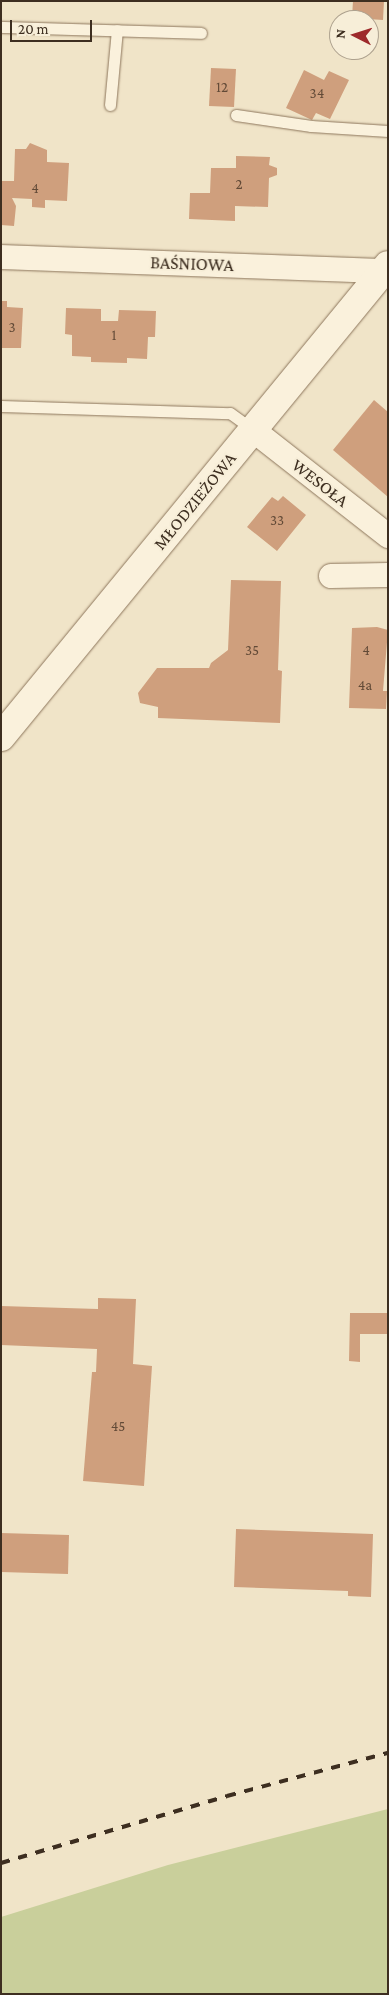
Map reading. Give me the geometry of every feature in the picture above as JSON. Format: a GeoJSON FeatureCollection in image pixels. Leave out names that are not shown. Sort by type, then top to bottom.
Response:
{"type":"FeatureCollection","features":[{"type":"Feature","properties":{"kind":"street","name":"BAŚNIOWA"},"geometry":{"type":"LineString","coordinates":[[1,258],[385,268]]}},
{"type":"Feature","properties":{"kind":"street","name":"MŁODZIEŻOWA"},"geometry":{"type":"LineString","coordinates":[[1,737],[385,268]]}},
{"type":"Feature","properties":{"kind":"street","name":"WESOŁA"},"geometry":{"type":"LineString","coordinates":[[253,430],[388,536]]}},
{"type":"Feature","properties":{"kind":"street"},"geometry":{"type":"LineString","coordinates":[[331,576],[388,575]]}},
{"type":"Feature","properties":{"kind":"lane"},"geometry":{"type":"LineString","coordinates":[[1,27],[201,33]]}},
{"type":"Feature","properties":{"kind":"lane"},"geometry":{"type":"LineString","coordinates":[[110,106],[117,30]]}},
{"type":"Feature","properties":{"kind":"lane"},"geometry":{"type":"LineString","coordinates":[[236,115],[311,126],[388,131]]}},
{"type":"Feature","properties":{"kind":"lane"},"geometry":{"type":"LineString","coordinates":[[1,406],[230,413],[253,430]]}},
{"type":"Feature","properties":{"kind":"green space"},"geometry":{"type":"Polygon","coordinates":[[[388,1809],[388,1994],[1,1994],[1,1917],[168,1865],[388,1809]]]}},
{"type":"Feature","properties":{"kind":"building"},"geometry":{"type":"Polygon","coordinates":[[[353,1],[384,1],[383,20],[379,20],[379,10],[352,10],[353,1]]]}},
{"type":"Feature","properties":{"kind":"building"},"geometry":{"type":"Polygon","coordinates":[[[211,68],[236,69],[234,107],[209,106],[211,68]]]}},
{"type":"Feature","properties":{"kind":"building"},"geometry":{"type":"Polygon","coordinates":[[[304,70],[324,80],[329,71],[349,80],[330,119],[316,113],[312,120],[286,108],[304,70]]]}},
{"type":"Feature","properties":{"kind":"building"},"geometry":{"type":"Polygon","coordinates":[[[30,143],[47,150],[47,162],[69,163],[67,201],[45,200],[45,208],[32,207],[32,199],[12,198],[16,206],[14,226],[1,225],[1,181],[14,181],[15,149],[26,149],[30,143]]]}},
{"type":"Feature","properties":{"kind":"building"},"geometry":{"type":"Polygon","coordinates":[[[236,156],[270,157],[269,165],[277,168],[277,175],[269,178],[268,207],[235,206],[235,221],[189,219],[190,193],[210,193],[211,168],[236,168],[236,156]]]}},
{"type":"Feature","properties":{"kind":"building"},"geometry":{"type":"Polygon","coordinates":[[[1,301],[7,301],[7,307],[23,308],[21,348],[1,348],[1,301]]]}},
{"type":"Feature","properties":{"kind":"building"},"geometry":{"type":"Polygon","coordinates":[[[66,308],[101,309],[101,321],[118,321],[119,310],[156,311],[155,337],[148,337],[147,359],[127,358],[127,363],[91,362],[91,357],[72,356],[72,335],[65,334],[66,308]]]}},
{"type":"Feature","properties":{"kind":"building"},"geometry":{"type":"Polygon","coordinates":[[[374,400],[388,412],[388,497],[333,450],[374,400]]]}},
{"type":"Feature","properties":{"kind":"building"},"geometry":{"type":"Polygon","coordinates":[[[283,496],[306,515],[277,551],[247,527],[272,497],[278,501],[283,496]]]}},
{"type":"Feature","properties":{"kind":"building"},"geometry":{"type":"Polygon","coordinates":[[[231,580],[281,581],[278,670],[282,671],[280,723],[158,718],[158,707],[140,703],[138,693],[157,668],[209,668],[211,663],[228,650],[231,580]]]}},
{"type":"Feature","properties":{"kind":"building"},"geometry":{"type":"Polygon","coordinates":[[[377,627],[388,630],[383,691],[387,691],[386,709],[349,708],[352,628],[377,627]]]}},
{"type":"Feature","properties":{"kind":"building"},"geometry":{"type":"Polygon","coordinates":[[[98,1298],[136,1299],[133,1364],[152,1366],[144,1486],[83,1481],[92,1372],[96,1372],[97,1349],[1,1345],[1,1306],[98,1309],[98,1298]]]}},
{"type":"Feature","properties":{"kind":"building"},"geometry":{"type":"Polygon","coordinates":[[[350,1313],[388,1313],[388,1334],[360,1334],[360,1362],[349,1361],[350,1313]]]}},
{"type":"Feature","properties":{"kind":"building"},"geometry":{"type":"Polygon","coordinates":[[[236,1529],[373,1534],[371,1597],[348,1596],[348,1591],[234,1587],[236,1529]]]}},
{"type":"Feature","properties":{"kind":"building"},"geometry":{"type":"Polygon","coordinates":[[[1,1533],[69,1535],[68,1574],[1,1572],[1,1533]]]}},
{"type":"Feature","properties":{"kind":"railway"},"geometry":{"type":"LineString","coordinates":[[1,1863],[227,1796],[388,1753]]}}]}
